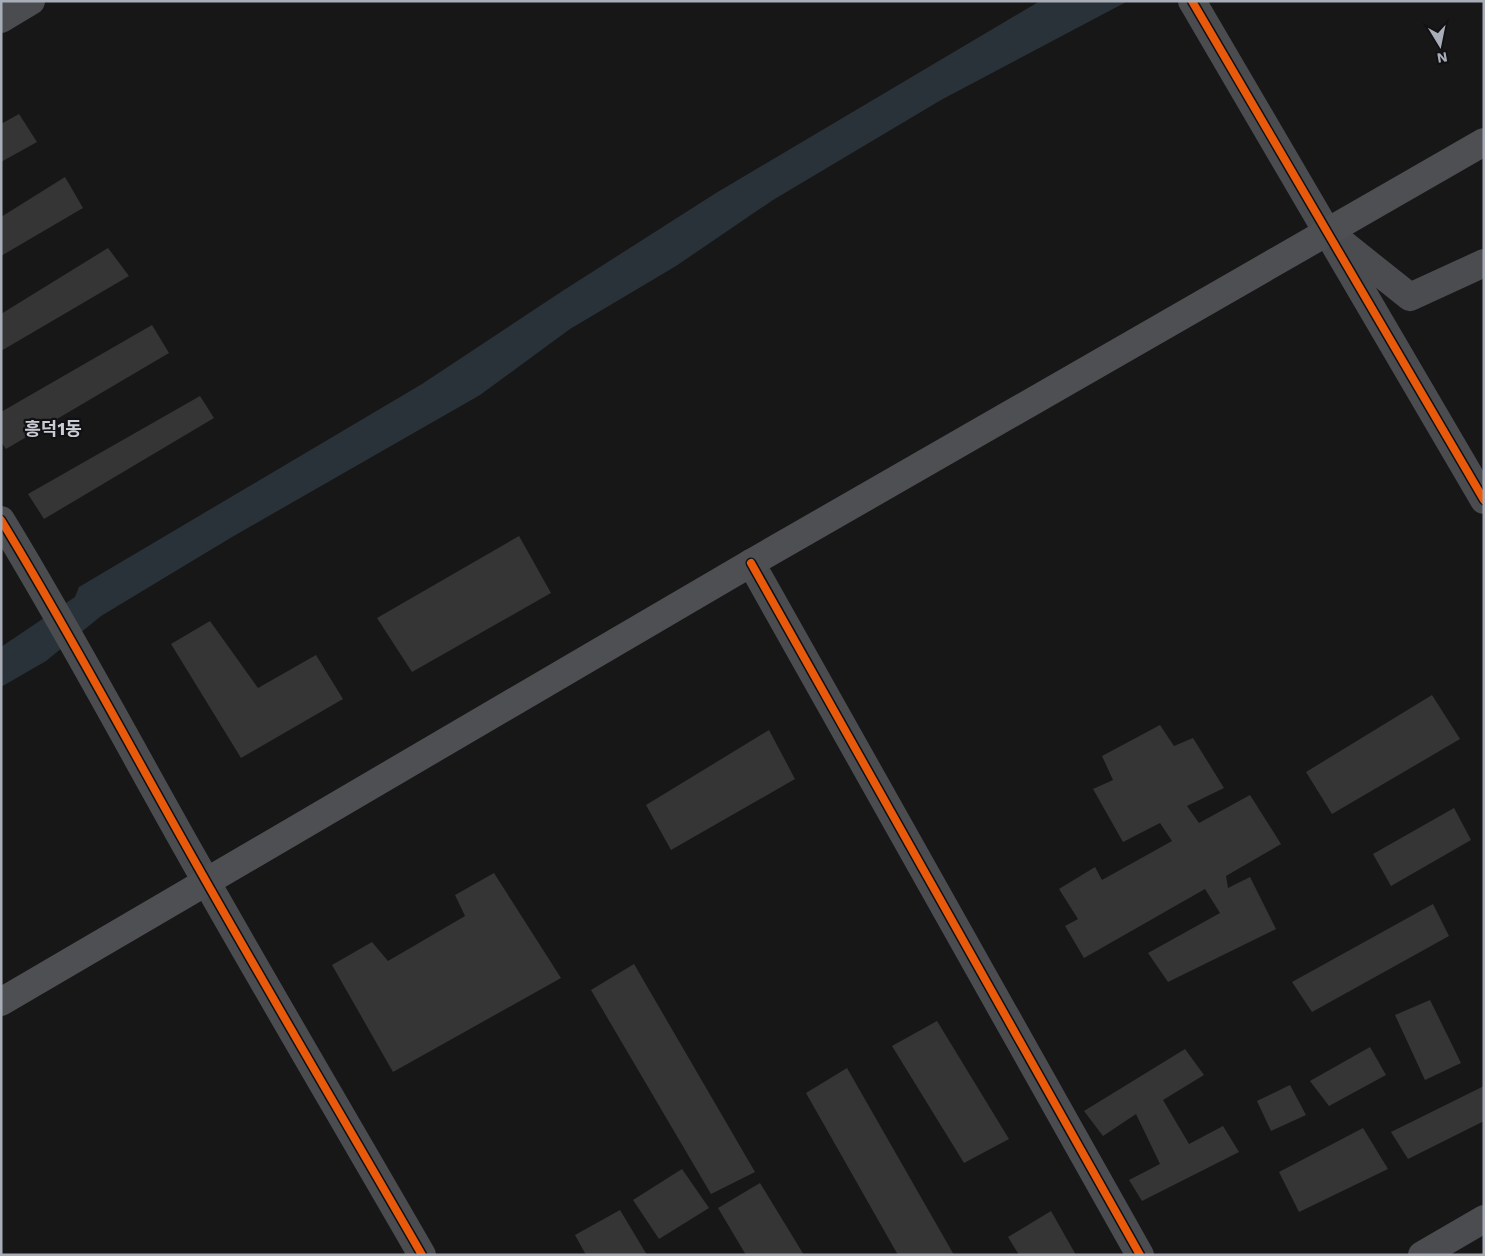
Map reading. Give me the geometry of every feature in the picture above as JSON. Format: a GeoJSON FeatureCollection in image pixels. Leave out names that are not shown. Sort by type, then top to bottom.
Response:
{"type":"FeatureCollection","features":[{"type":"Feature","properties":{"kind":"main road"},"geometry":{"type":"LineString","coordinates":[[1,1002],[751,563],[1484,142]]}},
{"type":"Feature","properties":{"kind":"street"},"geometry":{"type":"LineString","coordinates":[[1,19],[31,1]]}},
{"type":"Feature","properties":{"kind":"street"},"geometry":{"type":"LineString","coordinates":[[1192,2],[1484,500]]}},
{"type":"Feature","properties":{"kind":"street"},"geometry":{"type":"LineString","coordinates":[[1328,232],[1410,297],[1484,263]]}},
{"type":"Feature","properties":{"kind":"street"},"geometry":{"type":"LineString","coordinates":[[1,520],[52,602],[78,654],[206,882],[422,1255]]}},
{"type":"Feature","properties":{"kind":"street"},"geometry":{"type":"LineString","coordinates":[[751,563],[1140,1255]]}},
{"type":"Feature","properties":{"kind":"street"},"geometry":{"type":"LineString","coordinates":[[1422,1255],[1484,1219]]}},
{"type":"Feature","properties":{"kind":"shaded area"},"geometry":{"type":"Polygon","coordinates":[[[1040,1],[1128,1],[941,100],[773,200],[676,266],[570,329],[480,395],[232,537],[101,616],[46,661],[1,687],[1,647],[75,597],[79,587],[422,384],[716,193],[1040,1]]]}},
{"type":"Feature","properties":{"kind":"building"},"geometry":{"type":"Polygon","coordinates":[[[19,114],[37,142],[1,162],[1,124],[19,114]]]}},
{"type":"Feature","properties":{"kind":"building"},"geometry":{"type":"Polygon","coordinates":[[[65,177],[83,208],[1,256],[1,217],[65,177]]]}},
{"type":"Feature","properties":{"kind":"building"},"geometry":{"type":"Polygon","coordinates":[[[108,248],[129,276],[1,351],[1,314],[108,248]]]}},
{"type":"Feature","properties":{"kind":"building"},"geometry":{"type":"Polygon","coordinates":[[[152,325],[169,353],[6,449],[1,442],[1,412],[152,325]]]}},
{"type":"Feature","properties":{"kind":"building"},"geometry":{"type":"Polygon","coordinates":[[[200,396],[214,418],[44,519],[28,494],[200,396]]]}},
{"type":"Feature","properties":{"kind":"building"},"geometry":{"type":"Polygon","coordinates":[[[519,536],[551,593],[412,672],[377,618],[519,536]]]}},
{"type":"Feature","properties":{"kind":"building"},"geometry":{"type":"Polygon","coordinates":[[[210,621],[258,688],[316,655],[343,699],[241,758],[171,644],[210,621]]]}},
{"type":"Feature","properties":{"kind":"building"},"geometry":{"type":"Polygon","coordinates":[[[1432,695],[1460,739],[1332,814],[1306,772],[1432,695]]]}},
{"type":"Feature","properties":{"kind":"building"},"geometry":{"type":"Polygon","coordinates":[[[1160,725],[1174,746],[1193,738],[1224,788],[1187,806],[1199,823],[1250,795],[1281,844],[1226,876],[1228,888],[1250,877],[1276,929],[1168,982],[1148,953],[1220,913],[1205,889],[1084,958],[1065,926],[1078,919],[1059,889],[1095,867],[1102,880],[1172,841],[1160,823],[1123,842],[1093,789],[1113,780],[1102,756],[1160,725]]]}},
{"type":"Feature","properties":{"kind":"building"},"geometry":{"type":"Polygon","coordinates":[[[769,730],[795,779],[671,850],[646,805],[769,730]]]}},
{"type":"Feature","properties":{"kind":"building"},"geometry":{"type":"Polygon","coordinates":[[[1454,808],[1471,840],[1391,886],[1373,854],[1454,808]]]}},
{"type":"Feature","properties":{"kind":"building"},"geometry":{"type":"Polygon","coordinates":[[[494,873],[561,978],[393,1072],[332,965],[372,942],[388,961],[465,916],[455,895],[494,873]]]}},
{"type":"Feature","properties":{"kind":"building"},"geometry":{"type":"Polygon","coordinates":[[[1433,904],[1449,936],[1312,1012],[1292,982],[1433,904]]]}},
{"type":"Feature","properties":{"kind":"building"},"geometry":{"type":"Polygon","coordinates":[[[634,964],[755,1172],[711,1194],[591,990],[634,964]]]}},
{"type":"Feature","properties":{"kind":"building"},"geometry":{"type":"Polygon","coordinates":[[[1430,1000],[1461,1063],[1425,1080],[1395,1015],[1430,1000]]]}},
{"type":"Feature","properties":{"kind":"building"},"geometry":{"type":"Polygon","coordinates":[[[937,1021],[1009,1139],[964,1163],[892,1046],[937,1021]]]}},
{"type":"Feature","properties":{"kind":"building"},"geometry":{"type":"Polygon","coordinates":[[[1370,1047],[1386,1075],[1329,1106],[1310,1081],[1370,1047]]]}},
{"type":"Feature","properties":{"kind":"building"},"geometry":{"type":"Polygon","coordinates":[[[1185,1049],[1204,1075],[1163,1100],[1189,1144],[1223,1126],[1239,1152],[1142,1201],[1129,1180],[1160,1164],[1136,1114],[1103,1136],[1084,1111],[1185,1049]]]}},
{"type":"Feature","properties":{"kind":"building"},"geometry":{"type":"Polygon","coordinates":[[[847,1068],[954,1255],[898,1255],[806,1093],[847,1068]]]}},
{"type":"Feature","properties":{"kind":"building"},"geometry":{"type":"Polygon","coordinates":[[[1290,1085],[1306,1115],[1271,1131],[1257,1101],[1290,1085]]]}},
{"type":"Feature","properties":{"kind":"building"},"geometry":{"type":"Polygon","coordinates":[[[1484,1086],[1484,1121],[1408,1159],[1391,1132],[1484,1086]]]}},
{"type":"Feature","properties":{"kind":"building"},"geometry":{"type":"Polygon","coordinates":[[[1363,1128],[1388,1169],[1299,1212],[1279,1172],[1363,1128]]]}},
{"type":"Feature","properties":{"kind":"building"},"geometry":{"type":"Polygon","coordinates":[[[682,1169],[709,1208],[659,1239],[633,1200],[682,1169]]]}},
{"type":"Feature","properties":{"kind":"building"},"geometry":{"type":"Polygon","coordinates":[[[760,1183],[804,1255],[746,1255],[718,1208],[760,1183]]]}},
{"type":"Feature","properties":{"kind":"building"},"geometry":{"type":"Polygon","coordinates":[[[620,1210],[647,1255],[586,1255],[575,1235],[620,1210]]]}},
{"type":"Feature","properties":{"kind":"building"},"geometry":{"type":"Polygon","coordinates":[[[1051,1211],[1076,1255],[1019,1255],[1008,1237],[1051,1211]]]}},
{"type":"Feature","properties":{"kind":"cycle path"},"geometry":{"type":"LineString","coordinates":[[1192,1],[1484,500]]}},
{"type":"Feature","properties":{"kind":"cycle path"},"geometry":{"type":"LineString","coordinates":[[1,520],[422,1255]]}},
{"type":"Feature","properties":{"kind":"cycle path"},"geometry":{"type":"LineString","coordinates":[[751,563],[1140,1255]]}},
{"type":"Feature","properties":{"kind":"district","name":"흥덕1동"},"geometry":{"type":"Point","coordinates":[53,428]}}]}
